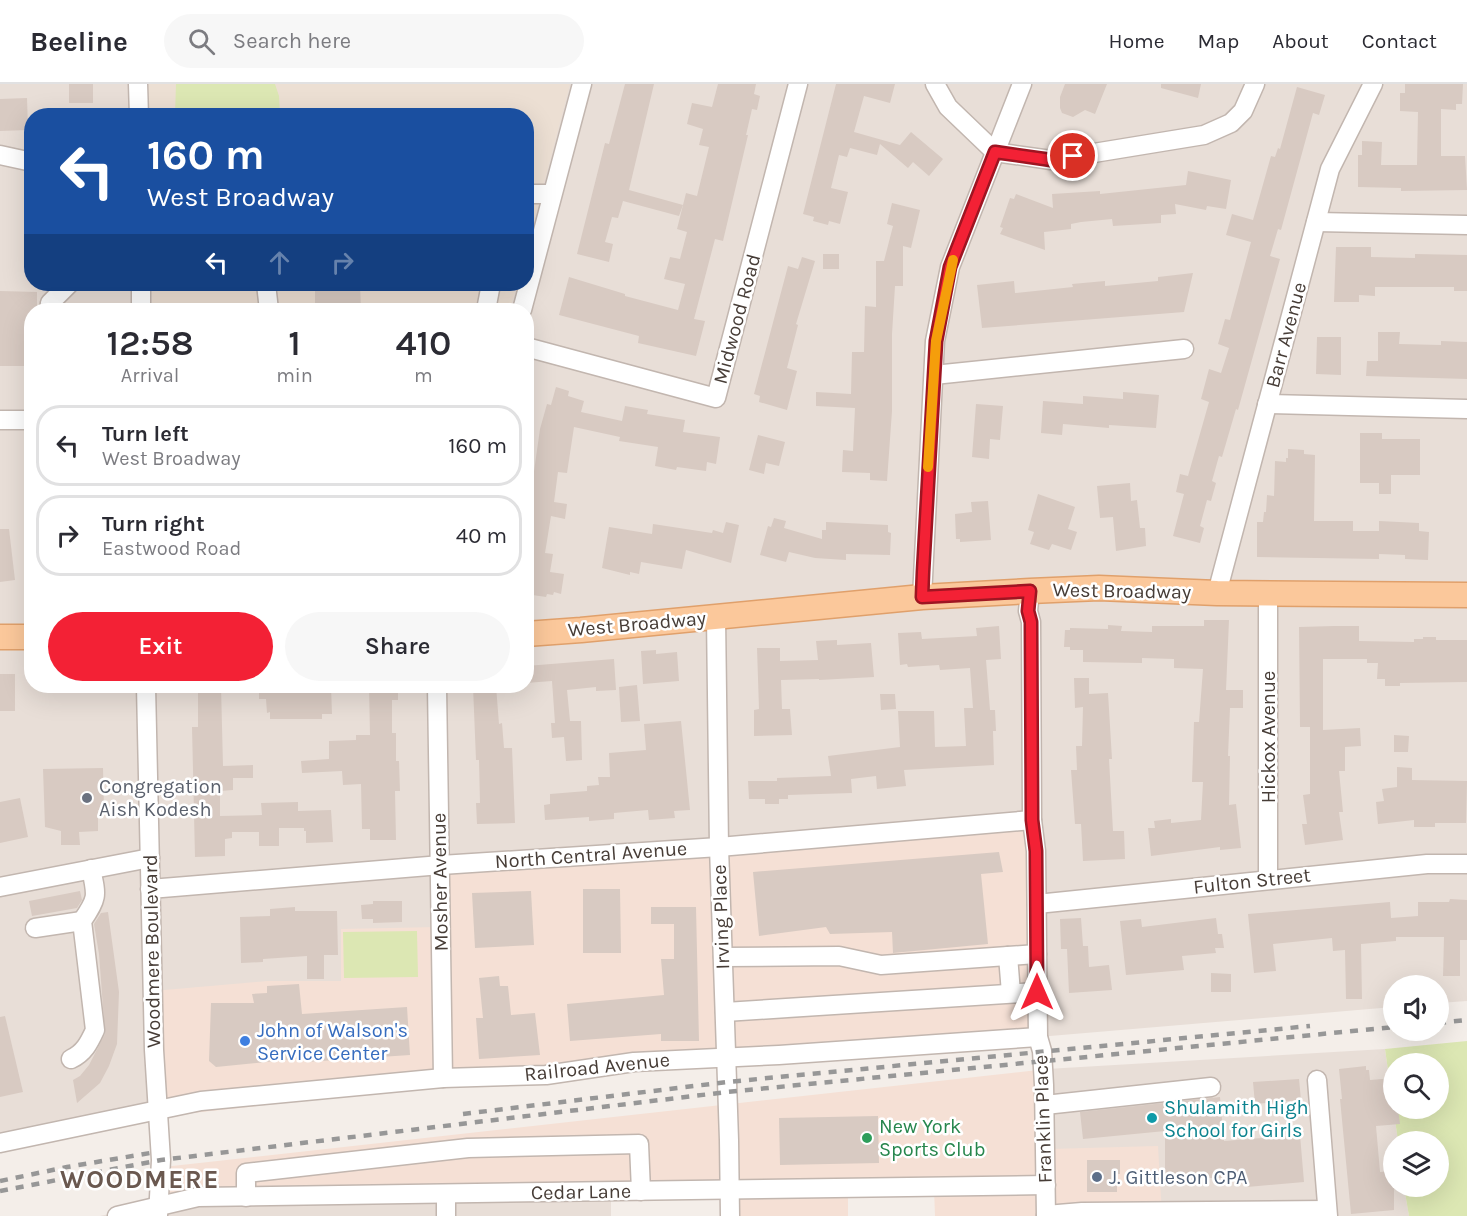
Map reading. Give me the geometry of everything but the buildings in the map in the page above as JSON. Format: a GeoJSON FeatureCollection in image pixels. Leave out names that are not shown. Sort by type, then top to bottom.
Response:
{"type":"FeatureCollection","features":[{"type":"Feature","properties":{"kind":"main road","name":"West Broadway"},"geometry":{"type":"LineString","coordinates":[[534,633],[922,597],[1099,588],[1268,594],[1467,595]]}},
{"type":"Feature","properties":{"kind":"main road"},"geometry":{"type":"LineString","coordinates":[[0,637],[24,637]]}},
{"type":"Feature","properties":{"kind":"street"},"geometry":{"type":"LineString","coordinates":[[138,84],[139,108]]}},
{"type":"Feature","properties":{"kind":"street"},"geometry":{"type":"LineString","coordinates":[[534,264],[582,84]]}},
{"type":"Feature","properties":{"kind":"street","name":"Midwood Road"},"geometry":{"type":"LineString","coordinates":[[534,349],[716,398],[798,84]]}},
{"type":"Feature","properties":{"kind":"street"},"geometry":{"type":"LineString","coordinates":[[935,84],[948,107],[995,152],[1051,160],[1204,135],[1231,123],[1243,111],[1255,84]]}},
{"type":"Feature","properties":{"kind":"street"},"geometry":{"type":"LineString","coordinates":[[922,597],[936,341],[950,267],[1022,84]]}},
{"type":"Feature","properties":{"kind":"street","name":"Barr Avenue"},"geometry":{"type":"LineString","coordinates":[[1217,593],[1336,155],[1373,84]]}},
{"type":"Feature","properties":{"kind":"street"},"geometry":{"type":"LineString","coordinates":[[0,155],[24,160]]}},
{"type":"Feature","properties":{"kind":"street"},"geometry":{"type":"LineString","coordinates":[[534,194],[552,194]]}},
{"type":"Feature","properties":{"kind":"street"},"geometry":{"type":"LineString","coordinates":[[1316,222],[1467,225]]}},
{"type":"Feature","properties":{"kind":"street"},"geometry":{"type":"LineString","coordinates":[[50,303],[62,291]]}},
{"type":"Feature","properties":{"kind":"street"},"geometry":{"type":"LineString","coordinates":[[934,375],[1184,349]]}},
{"type":"Feature","properties":{"kind":"street"},"geometry":{"type":"LineString","coordinates":[[1267,404],[1467,409]]}},
{"type":"Feature","properties":{"kind":"street"},"geometry":{"type":"LineString","coordinates":[[0,420],[24,420]]}},
{"type":"Feature","properties":{"kind":"street","name":"Franklin Place"},"geometry":{"type":"LineString","coordinates":[[1030,591],[1028,611],[1031,622],[1032,820],[1036,851],[1038,1037],[1042,1051],[1045,1105],[1046,1216]]}},
{"type":"Feature","properties":{"kind":"street","name":"Hickox Avenue"},"geometry":{"type":"LineString","coordinates":[[1268,594],[1268,879]]}},
{"type":"Feature","properties":{"kind":"street","name":"Irving Place"},"geometry":{"type":"LineString","coordinates":[[717,617],[719,847],[730,1216]]}},
{"type":"Feature","properties":{"kind":"street","name":"Woodmere Boulevard"},"geometry":{"type":"LineString","coordinates":[[146,693],[154,1050],[161,1160],[158,1211]]}},
{"type":"Feature","properties":{"kind":"street","name":"Mosher Avenue"},"geometry":{"type":"LineString","coordinates":[[437,693],[443,1078]]}},
{"type":"Feature","properties":{"kind":"street","name":"North Central Avenue"},"geometry":{"type":"LineString","coordinates":[[150,889],[441,865],[719,847],[1032,820]]}},
{"type":"Feature","properties":{"kind":"street"},"geometry":{"type":"LineString","coordinates":[[0,887],[150,858]]}},
{"type":"Feature","properties":{"kind":"street","name":"Fulton Street"},"geometry":{"type":"LineString","coordinates":[[1037,904],[1427,864],[1467,864]]}},
{"type":"Feature","properties":{"kind":"street"},"geometry":{"type":"LineString","coordinates":[[71,1059],[79,1055],[89,1044],[95,1030],[82,921],[94,903],[96,892],[91,869]]}},
{"type":"Feature","properties":{"kind":"street"},"geometry":{"type":"LineString","coordinates":[[35,928],[82,921]]}},
{"type":"Feature","properties":{"kind":"street"},"geometry":{"type":"LineString","coordinates":[[723,957],[839,956],[881,965],[1037,954]]}},
{"type":"Feature","properties":{"kind":"street"},"geometry":{"type":"LineString","coordinates":[[1008,956],[1011,993]]}},
{"type":"Feature","properties":{"kind":"street"},"geometry":{"type":"LineString","coordinates":[[725,1012],[1037,992]]}},
{"type":"Feature","properties":{"kind":"street","name":"Railroad Avenue"},"geometry":{"type":"LineString","coordinates":[[0,1143],[201,1101],[443,1078],[546,1075],[633,1062],[779,1055],[1038,1037]]}},
{"type":"Feature","properties":{"kind":"street"},"geometry":{"type":"LineString","coordinates":[[1046,1216],[1082,1212],[1328,1213],[1317,1080]]}},
{"type":"Feature","properties":{"kind":"street"},"geometry":{"type":"LineString","coordinates":[[1045,1105],[1211,1086]]}},
{"type":"Feature","properties":{"kind":"street"},"geometry":{"type":"LineString","coordinates":[[246,1197],[246,1173],[468,1148],[639,1144],[641,1191]]}},
{"type":"Feature","properties":{"kind":"street","name":"Cedar Lane"},"geometry":{"type":"LineString","coordinates":[[117,1216],[158,1211],[198,1197],[1046,1185]]}},
{"type":"Feature","properties":{"kind":"street"},"geometry":{"type":"LineString","coordinates":[[446,1195],[446,1216]]}},
{"type":"Feature","properties":{"kind":"shaded area"},"geometry":{"type":"Polygon","coordinates":[[[0,84],[1467,84],[1467,1001],[1449,1002],[1449,975],[1383,975],[1383,1008],[1038,1037],[1032,820],[155,1117],[0,1149],[0,84]]]}},
{"type":"Feature","properties":{"kind":"shaded area"},"geometry":{"type":"Polygon","coordinates":[[[148,84],[570,84],[534,221],[534,108],[148,108],[148,84]]]}},
{"type":"Feature","properties":{"kind":"shaded area"},"geometry":{"type":"Polygon","coordinates":[[[152,291],[515,291],[512,303],[152,303],[152,291]]]}},
{"type":"Feature","properties":{"kind":"shaded area"},"geometry":{"type":"Polygon","coordinates":[[[1032,820],[1038,1037],[546,1075],[155,1117],[153,991],[267,981],[341,981],[341,929],[438,927],[434,860],[1032,820]]]}},
{"type":"Feature","properties":{"kind":"shaded area"},"geometry":{"type":"Polygon","coordinates":[[[1385,1049],[1386,1053],[1383,1053],[1383,1119],[1395,1119],[1397,1131],[1383,1131],[1383,1197],[1406,1197],[1409,1216],[1162,1214],[1049,1149],[1047,1069],[1385,1049]]]}},
{"type":"Feature","properties":{"kind":"shaded area"},"geometry":{"type":"Polygon","coordinates":[[[1047,1069],[1049,1149],[1158,1146],[1162,1214],[1202,1216],[935,1216],[934,1188],[848,1190],[848,1216],[729,1216],[729,1187],[159,1203],[163,1167],[1047,1069]]]}},
{"type":"Feature","properties":{"kind":"shaded area"},"geometry":{"type":"Polygon","coordinates":[[[611,1190],[611,1216],[100,1216],[159,1203],[611,1190]]]}},
{"type":"Feature","properties":{"kind":"green space"},"geometry":{"type":"Polygon","coordinates":[[[176,84],[275,84],[279,96],[280,108],[175,108],[176,84]]]}},
{"type":"Feature","properties":{"kind":"green space"},"geometry":{"type":"Polygon","coordinates":[[[417,931],[418,977],[344,978],[343,932],[417,931]]]}},
{"type":"Feature","properties":{"kind":"green space"},"geometry":{"type":"Polygon","coordinates":[[[1467,1041],[1467,1216],[1409,1216],[1406,1197],[1449,1197],[1449,1131],[1397,1131],[1395,1119],[1449,1119],[1449,1053],[1386,1053],[1385,1049],[1467,1041]]]}},
{"type":"Feature","properties":{"kind":"railway"},"geometry":{"type":"LineString","coordinates":[[1449,1022],[1467,1020]]}},
{"type":"Feature","properties":{"kind":"railway"},"geometry":{"type":"LineString","coordinates":[[463,1114],[727,1082],[1310,1026]]}},
{"type":"Feature","properties":{"kind":"railway"},"geometry":{"type":"LineString","coordinates":[[0,1191],[161,1160],[727,1092],[1383,1028]]}},
{"type":"Feature","properties":{"kind":"railway"},"geometry":{"type":"LineString","coordinates":[[0,1181],[150,1153]]}},
{"type":"Feature","properties":{"kind":"slow traffic"},"geometry":{"type":"LineString","coordinates":[[928,467],[936,341],[953,260]]}},
{"type":"Feature","properties":{"kind":"place","name":"Congregation Aish Kodesh"},"geometry":{"type":"Point","coordinates":[87,798]}},
{"type":"Feature","properties":{"kind":"place","name":"John of Walson's Service Center"},"geometry":{"type":"Point","coordinates":[245,1041]}},
{"type":"Feature","properties":{"kind":"place","name":"Shulamith High School for Girls"},"geometry":{"type":"Point","coordinates":[1152,1118]}},
{"type":"Feature","properties":{"kind":"place","name":"New York Sports Club"},"geometry":{"type":"Point","coordinates":[867,1138]}},
{"type":"Feature","properties":{"kind":"place","name":"J. Gittleson CPA"},"geometry":{"type":"Point","coordinates":[1097,1177]}},
{"type":"Feature","properties":{"kind":"district","name":"WOODMERE"},"geometry":{"type":"Point","coordinates":[140,1179]}},
{"type":"Feature","properties":{"kind":"route"},"geometry":{"type":"LineString","coordinates":[[1037,992],[1036,851],[1032,820],[1031,622],[1028,611],[1030,591],[922,597],[923,572],[936,341],[950,267],[995,152],[1051,160],[1073,156]]}}]}
